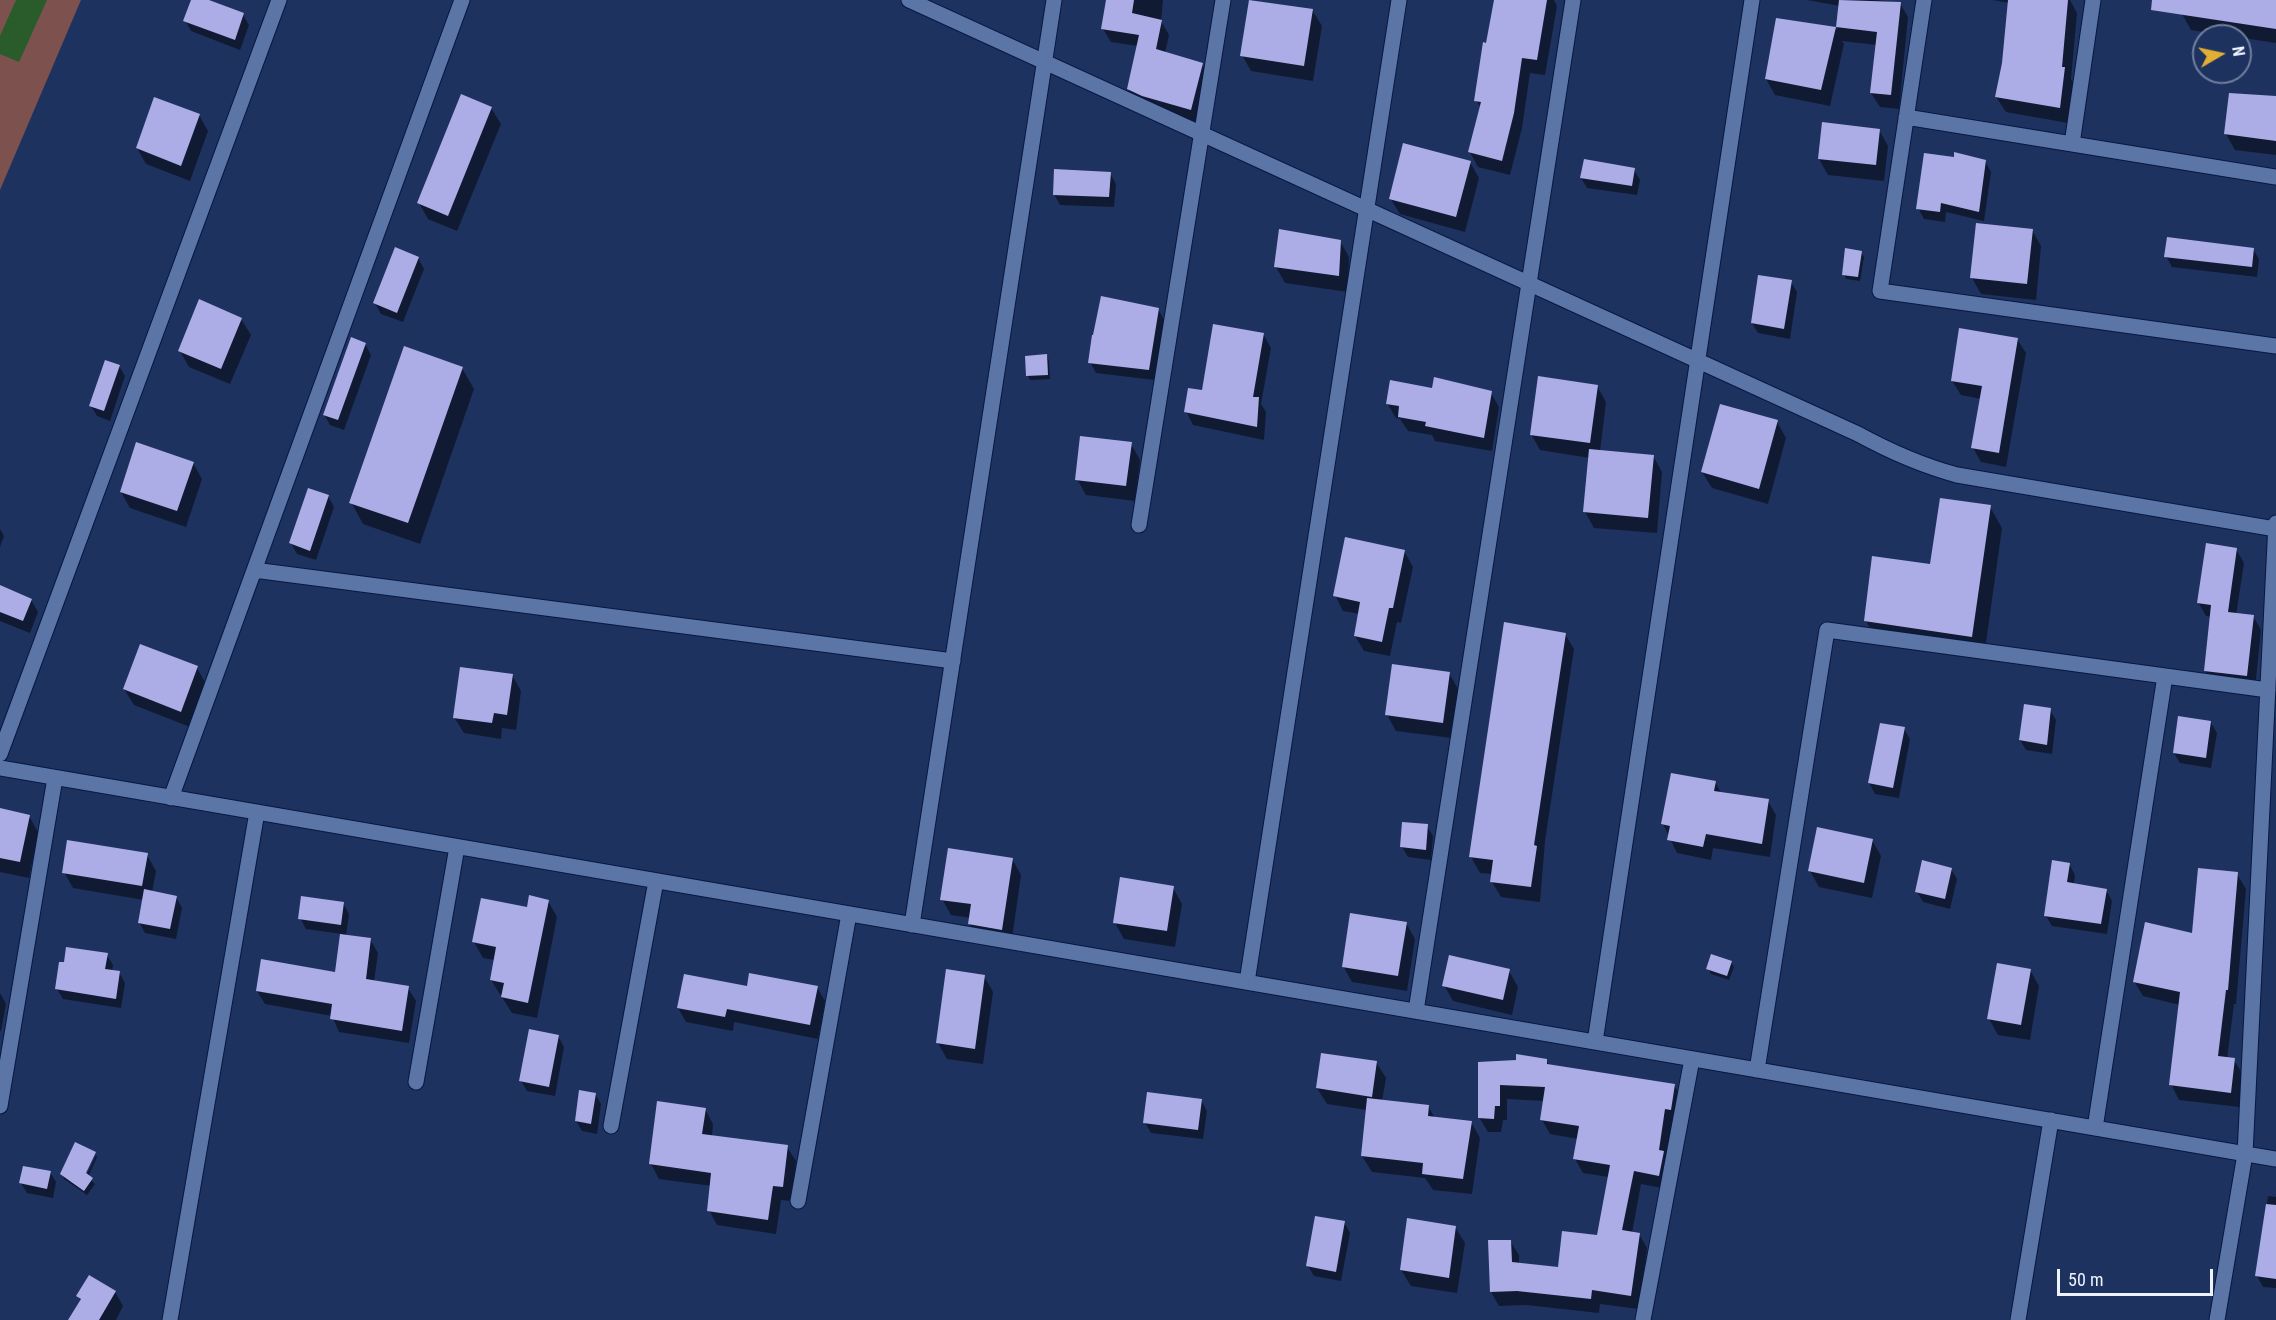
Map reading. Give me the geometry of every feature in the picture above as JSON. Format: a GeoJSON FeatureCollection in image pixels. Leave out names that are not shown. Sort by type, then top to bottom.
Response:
{"type":"FeatureCollection","features":[{"type":"Feature","properties":{"kind":"street"},"geometry":{"type":"LineString","coordinates":[[0,754],[279,0]]}},
{"type":"Feature","properties":{"kind":"street"},"geometry":{"type":"LineString","coordinates":[[171,798],[462,0]]}},
{"type":"Feature","properties":{"kind":"street"},"geometry":{"type":"LineString","coordinates":[[909,0],[1920,464],[1957,475],[2276,529]]}},
{"type":"Feature","properties":{"kind":"street"},"geometry":{"type":"LineString","coordinates":[[912,925],[1054,0]]}},
{"type":"Feature","properties":{"kind":"street"},"geometry":{"type":"LineString","coordinates":[[1139,525],[1223,0]]}},
{"type":"Feature","properties":{"kind":"street"},"geometry":{"type":"LineString","coordinates":[[1247,982],[1399,0]]}},
{"type":"Feature","properties":{"kind":"street"},"geometry":{"type":"LineString","coordinates":[[1416,1011],[1573,0]]}},
{"type":"Feature","properties":{"kind":"street"},"geometry":{"type":"LineString","coordinates":[[1595,1042],[1752,0]]}},
{"type":"Feature","properties":{"kind":"street"},"geometry":{"type":"LineString","coordinates":[[1924,0],[1880,291],[2276,346]]}},
{"type":"Feature","properties":{"kind":"street"},"geometry":{"type":"LineString","coordinates":[[2072,144],[2093,0]]}},
{"type":"Feature","properties":{"kind":"street"},"geometry":{"type":"LineString","coordinates":[[1906,117],[2276,177]]}},
{"type":"Feature","properties":{"kind":"street"},"geometry":{"type":"LineString","coordinates":[[2217,1320],[2245,1154],[2276,523]]}},
{"type":"Feature","properties":{"kind":"street"},"geometry":{"type":"LineString","coordinates":[[254,570],[953,661]]}},
{"type":"Feature","properties":{"kind":"street"},"geometry":{"type":"LineString","coordinates":[[1757,1070],[1827,630],[2268,690]]}},
{"type":"Feature","properties":{"kind":"street"},"geometry":{"type":"LineString","coordinates":[[2095,1128],[2165,676]]}},
{"type":"Feature","properties":{"kind":"street"},"geometry":{"type":"LineString","coordinates":[[0,768],[2276,1159]]}},
{"type":"Feature","properties":{"kind":"street"},"geometry":{"type":"LineString","coordinates":[[0,1106],[55,778]]}},
{"type":"Feature","properties":{"kind":"street"},"geometry":{"type":"LineString","coordinates":[[170,1320],[257,812]]}},
{"type":"Feature","properties":{"kind":"street"},"geometry":{"type":"LineString","coordinates":[[416,1082],[457,847]]}},
{"type":"Feature","properties":{"kind":"street"},"geometry":{"type":"LineString","coordinates":[[611,1126],[656,881]]}},
{"type":"Feature","properties":{"kind":"street"},"geometry":{"type":"LineString","coordinates":[[798,1201],[849,914]]}},
{"type":"Feature","properties":{"kind":"street"},"geometry":{"type":"LineString","coordinates":[[1642,1320],[1692,1059]]}},
{"type":"Feature","properties":{"kind":"street"},"geometry":{"type":"LineString","coordinates":[[2018,1320],[2051,1120]]}},
{"type":"Feature","properties":{"kind":"shaded area"},"geometry":{"type":"Polygon","coordinates":[[[0,0],[81,0],[0,190],[0,0]]]}},
{"type":"Feature","properties":{"kind":"shaded area"},"geometry":{"type":"Polygon","coordinates":[[[16,0],[47,0],[19,62],[0,54],[0,36],[16,0]]]}},
{"type":"Feature","properties":{"kind":"building"},"geometry":{"type":"Polygon","coordinates":[[[191,0],[209,0],[244,13],[235,40],[183,21],[191,0]]]}},
{"type":"Feature","properties":{"kind":"building"},"geometry":{"type":"Polygon","coordinates":[[[1106,0],[1134,0],[1132,13],[1162,20],[1156,49],[1203,63],[1191,110],[1142,96],[1127,89],[1139,35],[1101,29],[1106,0]]]}},
{"type":"Feature","properties":{"kind":"building"},"geometry":{"type":"Polygon","coordinates":[[[1249,0],[1313,9],[1304,66],[1240,56],[1249,0]]]}},
{"type":"Feature","properties":{"kind":"building"},"geometry":{"type":"Polygon","coordinates":[[[1494,0],[1547,0],[1537,60],[1522,58],[1514,113],[1502,161],[1468,152],[1481,102],[1474,101],[1483,42],[1486,43],[1494,0]]]}},
{"type":"Feature","properties":{"kind":"building"},"geometry":{"type":"Polygon","coordinates":[[[1839,0],[1901,2],[1891,95],[1870,93],[1877,32],[1836,27],[1839,0]]]}},
{"type":"Feature","properties":{"kind":"building"},"geometry":{"type":"Polygon","coordinates":[[[2008,0],[2068,0],[2062,67],[2065,67],[2060,108],[1995,97],[2002,63],[2008,0]]]}},
{"type":"Feature","properties":{"kind":"building"},"geometry":{"type":"Polygon","coordinates":[[[2152,0],[2276,0],[2276,29],[2252,24],[2151,10],[2152,0]]]}},
{"type":"Feature","properties":{"kind":"building"},"geometry":{"type":"Polygon","coordinates":[[[1776,18],[1836,27],[1821,90],[1765,79],[1776,18]]]}},
{"type":"Feature","properties":{"kind":"building"},"geometry":{"type":"Polygon","coordinates":[[[2229,93],[2276,96],[2276,141],[2224,134],[2229,93]]]}},
{"type":"Feature","properties":{"kind":"building"},"geometry":{"type":"Polygon","coordinates":[[[461,94],[492,107],[448,216],[417,203],[461,94]]]}},
{"type":"Feature","properties":{"kind":"building"},"geometry":{"type":"Polygon","coordinates":[[[154,97],[200,114],[181,166],[136,148],[154,97]]]}},
{"type":"Feature","properties":{"kind":"building"},"geometry":{"type":"Polygon","coordinates":[[[1822,122],[1880,129],[1876,165],[1818,159],[1822,122]]]}},
{"type":"Feature","properties":{"kind":"building"},"geometry":{"type":"Polygon","coordinates":[[[1403,143],[1471,161],[1456,217],[1389,199],[1403,143]]]}},
{"type":"Feature","properties":{"kind":"building"},"geometry":{"type":"Polygon","coordinates":[[[1954,152],[1986,160],[1979,212],[1941,203],[1940,212],[1916,209],[1924,153],[1954,157],[1954,152]]]}},
{"type":"Feature","properties":{"kind":"building"},"geometry":{"type":"Polygon","coordinates":[[[1584,159],[1635,168],[1632,186],[1580,178],[1584,159]]]}},
{"type":"Feature","properties":{"kind":"building"},"geometry":{"type":"Polygon","coordinates":[[[1054,169],[1111,172],[1109,197],[1053,195],[1054,169]]]}},
{"type":"Feature","properties":{"kind":"building"},"geometry":{"type":"Polygon","coordinates":[[[1976,223],[2033,229],[2027,284],[1970,278],[1976,223]]]}},
{"type":"Feature","properties":{"kind":"building"},"geometry":{"type":"Polygon","coordinates":[[[1279,229],[1341,240],[1339,276],[1274,267],[1279,229]]]}},
{"type":"Feature","properties":{"kind":"building"},"geometry":{"type":"Polygon","coordinates":[[[2167,237],[2254,248],[2252,267],[2164,257],[2167,237]]]}},
{"type":"Feature","properties":{"kind":"building"},"geometry":{"type":"Polygon","coordinates":[[[395,247],[419,257],[397,313],[373,303],[395,247]]]}},
{"type":"Feature","properties":{"kind":"building"},"geometry":{"type":"Polygon","coordinates":[[[1845,248],[1862,251],[1858,277],[1842,275],[1845,248]]]}},
{"type":"Feature","properties":{"kind":"building"},"geometry":{"type":"Polygon","coordinates":[[[1758,275],[1792,280],[1784,329],[1751,323],[1758,275]]]}},
{"type":"Feature","properties":{"kind":"building"},"geometry":{"type":"Polygon","coordinates":[[[1101,296],[1159,308],[1149,370],[1088,363],[1101,296]]]}},
{"type":"Feature","properties":{"kind":"building"},"geometry":{"type":"Polygon","coordinates":[[[199,299],[242,318],[221,369],[178,351],[199,299]]]}},
{"type":"Feature","properties":{"kind":"building"},"geometry":{"type":"Polygon","coordinates":[[[1213,324],[1264,333],[1253,397],[1259,397],[1257,427],[1184,412],[1188,388],[1202,390],[1213,324]]]}},
{"type":"Feature","properties":{"kind":"building"},"geometry":{"type":"Polygon","coordinates":[[[1959,328],[2018,338],[1999,453],[1971,448],[1982,386],[1951,381],[1959,328]]]}},
{"type":"Feature","properties":{"kind":"building"},"geometry":{"type":"Polygon","coordinates":[[[351,337],[366,343],[338,420],[323,415],[351,337]]]}},
{"type":"Feature","properties":{"kind":"building"},"geometry":{"type":"Polygon","coordinates":[[[404,346],[463,367],[408,523],[349,503],[404,346]]]}},
{"type":"Feature","properties":{"kind":"building"},"geometry":{"type":"Polygon","coordinates":[[[1047,354],[1048,375],[1026,376],[1025,356],[1047,354]]]}},
{"type":"Feature","properties":{"kind":"building"},"geometry":{"type":"Polygon","coordinates":[[[105,360],[120,365],[104,411],[89,406],[105,360]]]}},
{"type":"Feature","properties":{"kind":"building"},"geometry":{"type":"Polygon","coordinates":[[[1538,376],[1598,385],[1590,443],[1530,435],[1538,376]]]}},
{"type":"Feature","properties":{"kind":"building"},"geometry":{"type":"Polygon","coordinates":[[[1434,377],[1492,391],[1484,438],[1425,426],[1426,422],[1398,417],[1399,406],[1386,404],[1390,380],[1432,388],[1434,377]]]}},
{"type":"Feature","properties":{"kind":"building"},"geometry":{"type":"Polygon","coordinates":[[[1720,404],[1778,420],[1759,489],[1701,472],[1720,404]]]}},
{"type":"Feature","properties":{"kind":"building"},"geometry":{"type":"Polygon","coordinates":[[[1080,436],[1132,442],[1126,486],[1075,480],[1080,436]]]}},
{"type":"Feature","properties":{"kind":"building"},"geometry":{"type":"Polygon","coordinates":[[[136,442],[194,462],[177,511],[120,492],[136,442]]]}},
{"type":"Feature","properties":{"kind":"building"},"geometry":{"type":"Polygon","coordinates":[[[1589,449],[1654,455],[1648,518],[1583,512],[1589,449]]]}},
{"type":"Feature","properties":{"kind":"building"},"geometry":{"type":"Polygon","coordinates":[[[308,488],[329,495],[310,551],[289,543],[308,488]]]}},
{"type":"Feature","properties":{"kind":"building"},"geometry":{"type":"Polygon","coordinates":[[[1940,498],[1991,505],[1972,637],[1864,621],[1872,556],[1930,564],[1940,498]]]}},
{"type":"Feature","properties":{"kind":"building"},"geometry":{"type":"Polygon","coordinates":[[[1345,537],[1405,550],[1393,608],[1389,608],[1382,642],[1354,636],[1360,602],[1333,596],[1345,537]]]}},
{"type":"Feature","properties":{"kind":"building"},"geometry":{"type":"Polygon","coordinates":[[[2206,543],[2237,548],[2228,612],[2254,615],[2247,676],[2204,671],[2211,605],[2197,603],[2206,543]]]}},
{"type":"Feature","properties":{"kind":"building"},"geometry":{"type":"Polygon","coordinates":[[[0,585],[32,599],[23,621],[0,612],[0,585]]]}},
{"type":"Feature","properties":{"kind":"building"},"geometry":{"type":"Polygon","coordinates":[[[1504,622],[1566,633],[1534,845],[1537,846],[1531,887],[1490,882],[1493,860],[1469,857],[1504,622]]]}},
{"type":"Feature","properties":{"kind":"building"},"geometry":{"type":"Polygon","coordinates":[[[140,644],[198,666],[181,712],[123,689],[140,644]]]}},
{"type":"Feature","properties":{"kind":"building"},"geometry":{"type":"Polygon","coordinates":[[[1392,664],[1450,672],[1443,723],[1385,715],[1392,664]]]}},
{"type":"Feature","properties":{"kind":"building"},"geometry":{"type":"Polygon","coordinates":[[[460,667],[513,674],[507,715],[494,713],[492,723],[453,718],[460,667]]]}},
{"type":"Feature","properties":{"kind":"building"},"geometry":{"type":"Polygon","coordinates":[[[2024,704],[2051,708],[2047,745],[2019,740],[2024,704]]]}},
{"type":"Feature","properties":{"kind":"building"},"geometry":{"type":"Polygon","coordinates":[[[2178,716],[2211,721],[2206,758],[2173,753],[2178,716]]]}},
{"type":"Feature","properties":{"kind":"building"},"geometry":{"type":"Polygon","coordinates":[[[1880,723],[1905,727],[1893,788],[1868,783],[1880,723]]]}},
{"type":"Feature","properties":{"kind":"building"},"geometry":{"type":"Polygon","coordinates":[[[1671,773],[1716,781],[1714,791],[1769,799],[1762,844],[1706,834],[1703,847],[1667,840],[1670,826],[1661,824],[1671,773]]]}},
{"type":"Feature","properties":{"kind":"building"},"geometry":{"type":"Polygon","coordinates":[[[0,808],[30,815],[20,862],[0,858],[0,808]]]}},
{"type":"Feature","properties":{"kind":"building"},"geometry":{"type":"Polygon","coordinates":[[[1402,822],[1428,824],[1426,850],[1400,847],[1402,822]]]}},
{"type":"Feature","properties":{"kind":"building"},"geometry":{"type":"Polygon","coordinates":[[[1817,827],[1873,839],[1864,883],[1808,871],[1817,827]]]}},
{"type":"Feature","properties":{"kind":"building"},"geometry":{"type":"Polygon","coordinates":[[[67,840],[148,853],[142,886],[62,873],[67,840]]]}},
{"type":"Feature","properties":{"kind":"building"},"geometry":{"type":"Polygon","coordinates":[[[948,848],[1013,858],[1002,930],[968,924],[971,904],[940,900],[948,848]]]}},
{"type":"Feature","properties":{"kind":"building"},"geometry":{"type":"Polygon","coordinates":[[[1922,860],[1952,868],[1945,899],[1915,892],[1922,860]]]}},
{"type":"Feature","properties":{"kind":"building"},"geometry":{"type":"Polygon","coordinates":[[[2052,860],[2070,863],[2067,882],[2107,889],[2101,924],[2044,916],[2052,860]]]}},
{"type":"Feature","properties":{"kind":"building"},"geometry":{"type":"Polygon","coordinates":[[[2198,868],[2238,872],[2228,990],[2226,990],[2218,1056],[2235,1058],[2231,1093],[2169,1085],[2180,992],[2133,982],[2145,922],[2192,933],[2198,868]]]}},
{"type":"Feature","properties":{"kind":"building"},"geometry":{"type":"Polygon","coordinates":[[[1120,877],[1174,886],[1167,931],[1113,923],[1120,877]]]}},
{"type":"Feature","properties":{"kind":"building"},"geometry":{"type":"Polygon","coordinates":[[[144,889],[177,896],[170,929],[138,923],[144,889]]]}},
{"type":"Feature","properties":{"kind":"building"},"geometry":{"type":"Polygon","coordinates":[[[529,895],[549,900],[528,1003],[501,997],[504,983],[490,980],[496,947],[472,942],[481,898],[527,907],[529,895]]]}},
{"type":"Feature","properties":{"kind":"building"},"geometry":{"type":"Polygon","coordinates":[[[301,896],[344,902],[341,925],[298,919],[301,896]]]}},
{"type":"Feature","properties":{"kind":"building"},"geometry":{"type":"Polygon","coordinates":[[[1350,913],[1407,922],[1398,976],[1342,967],[1350,913]]]}},
{"type":"Feature","properties":{"kind":"building"},"geometry":{"type":"Polygon","coordinates":[[[340,934],[371,938],[366,979],[409,986],[402,1031],[330,1019],[332,1004],[256,991],[261,959],[335,972],[340,934]]]}},
{"type":"Feature","properties":{"kind":"building"},"geometry":{"type":"Polygon","coordinates":[[[66,947],[108,953],[105,969],[120,971],[116,999],[55,989],[59,962],[64,962],[66,947]]]}},
{"type":"Feature","properties":{"kind":"building"},"geometry":{"type":"Polygon","coordinates":[[[1711,954],[1732,961],[1727,976],[1706,969],[1711,954]]]}},
{"type":"Feature","properties":{"kind":"building"},"geometry":{"type":"Polygon","coordinates":[[[1449,955],[1510,969],[1503,1000],[1442,986],[1449,955]]]}},
{"type":"Feature","properties":{"kind":"building"},"geometry":{"type":"Polygon","coordinates":[[[1997,963],[2031,969],[2021,1025],[1987,1019],[1997,963]]]}},
{"type":"Feature","properties":{"kind":"building"},"geometry":{"type":"Polygon","coordinates":[[[946,969],[985,975],[975,1049],[936,1043],[946,969]]]}},
{"type":"Feature","properties":{"kind":"building"},"geometry":{"type":"Polygon","coordinates":[[[749,973],[818,986],[810,1025],[727,1009],[725,1017],[677,1008],[684,974],[747,986],[749,973]]]}},
{"type":"Feature","properties":{"kind":"building"},"geometry":{"type":"Polygon","coordinates":[[[529,1029],[559,1035],[549,1087],[519,1081],[529,1029]]]}},
{"type":"Feature","properties":{"kind":"building"},"geometry":{"type":"Polygon","coordinates":[[[1321,1053],[1377,1061],[1372,1097],[1316,1088],[1321,1053]]]}},
{"type":"Feature","properties":{"kind":"building"},"geometry":{"type":"Polygon","coordinates":[[[1516,1054],[1547,1059],[1547,1064],[1675,1084],[1671,1110],[1665,1109],[1659,1150],[1664,1151],[1659,1176],[1634,1171],[1622,1230],[1640,1233],[1631,1296],[1592,1290],[1591,1299],[1517,1291],[1490,1292],[1488,1240],[1511,1240],[1512,1262],[1558,1267],[1562,1231],[1597,1235],[1610,1165],[1573,1159],[1579,1126],[1540,1120],[1545,1087],[1500,1085],[1500,1106],[1495,1106],[1494,1119],[1478,1118],[1478,1062],[1516,1060],[1516,1054]]]}},
{"type":"Feature","properties":{"kind":"building"},"geometry":{"type":"Polygon","coordinates":[[[579,1090],[596,1093],[591,1124],[575,1121],[579,1090]]]}},
{"type":"Feature","properties":{"kind":"building"},"geometry":{"type":"Polygon","coordinates":[[[1147,1092],[1202,1099],[1198,1130],[1143,1123],[1147,1092]]]}},
{"type":"Feature","properties":{"kind":"building"},"geometry":{"type":"Polygon","coordinates":[[[1367,1098],[1429,1105],[1428,1116],[1472,1121],[1463,1179],[1422,1174],[1423,1163],[1361,1156],[1367,1098]]]}},
{"type":"Feature","properties":{"kind":"building"},"geometry":{"type":"Polygon","coordinates":[[[657,1101],[706,1108],[702,1134],[788,1145],[783,1187],[773,1186],[768,1220],[707,1211],[711,1173],[649,1164],[657,1101]]]}},
{"type":"Feature","properties":{"kind":"building"},"geometry":{"type":"Polygon","coordinates":[[[75,1142],[96,1152],[86,1173],[93,1178],[84,1191],[60,1174],[75,1142]]]}},
{"type":"Feature","properties":{"kind":"building"},"geometry":{"type":"Polygon","coordinates":[[[23,1166],[51,1171],[47,1189],[19,1183],[23,1166]]]}},
{"type":"Feature","properties":{"kind":"building"},"geometry":{"type":"Polygon","coordinates":[[[2266,1204],[2276,1205],[2276,1279],[2255,1276],[2266,1204]]]}},
{"type":"Feature","properties":{"kind":"building"},"geometry":{"type":"Polygon","coordinates":[[[1315,1216],[1345,1221],[1336,1272],[1306,1266],[1315,1216]]]}},
{"type":"Feature","properties":{"kind":"building"},"geometry":{"type":"Polygon","coordinates":[[[1407,1218],[1456,1226],[1449,1278],[1400,1270],[1407,1218]]]}},
{"type":"Feature","properties":{"kind":"building"},"geometry":{"type":"Polygon","coordinates":[[[89,1275],[116,1291],[99,1320],[68,1320],[81,1299],[76,1296],[89,1275]]]}}]}
